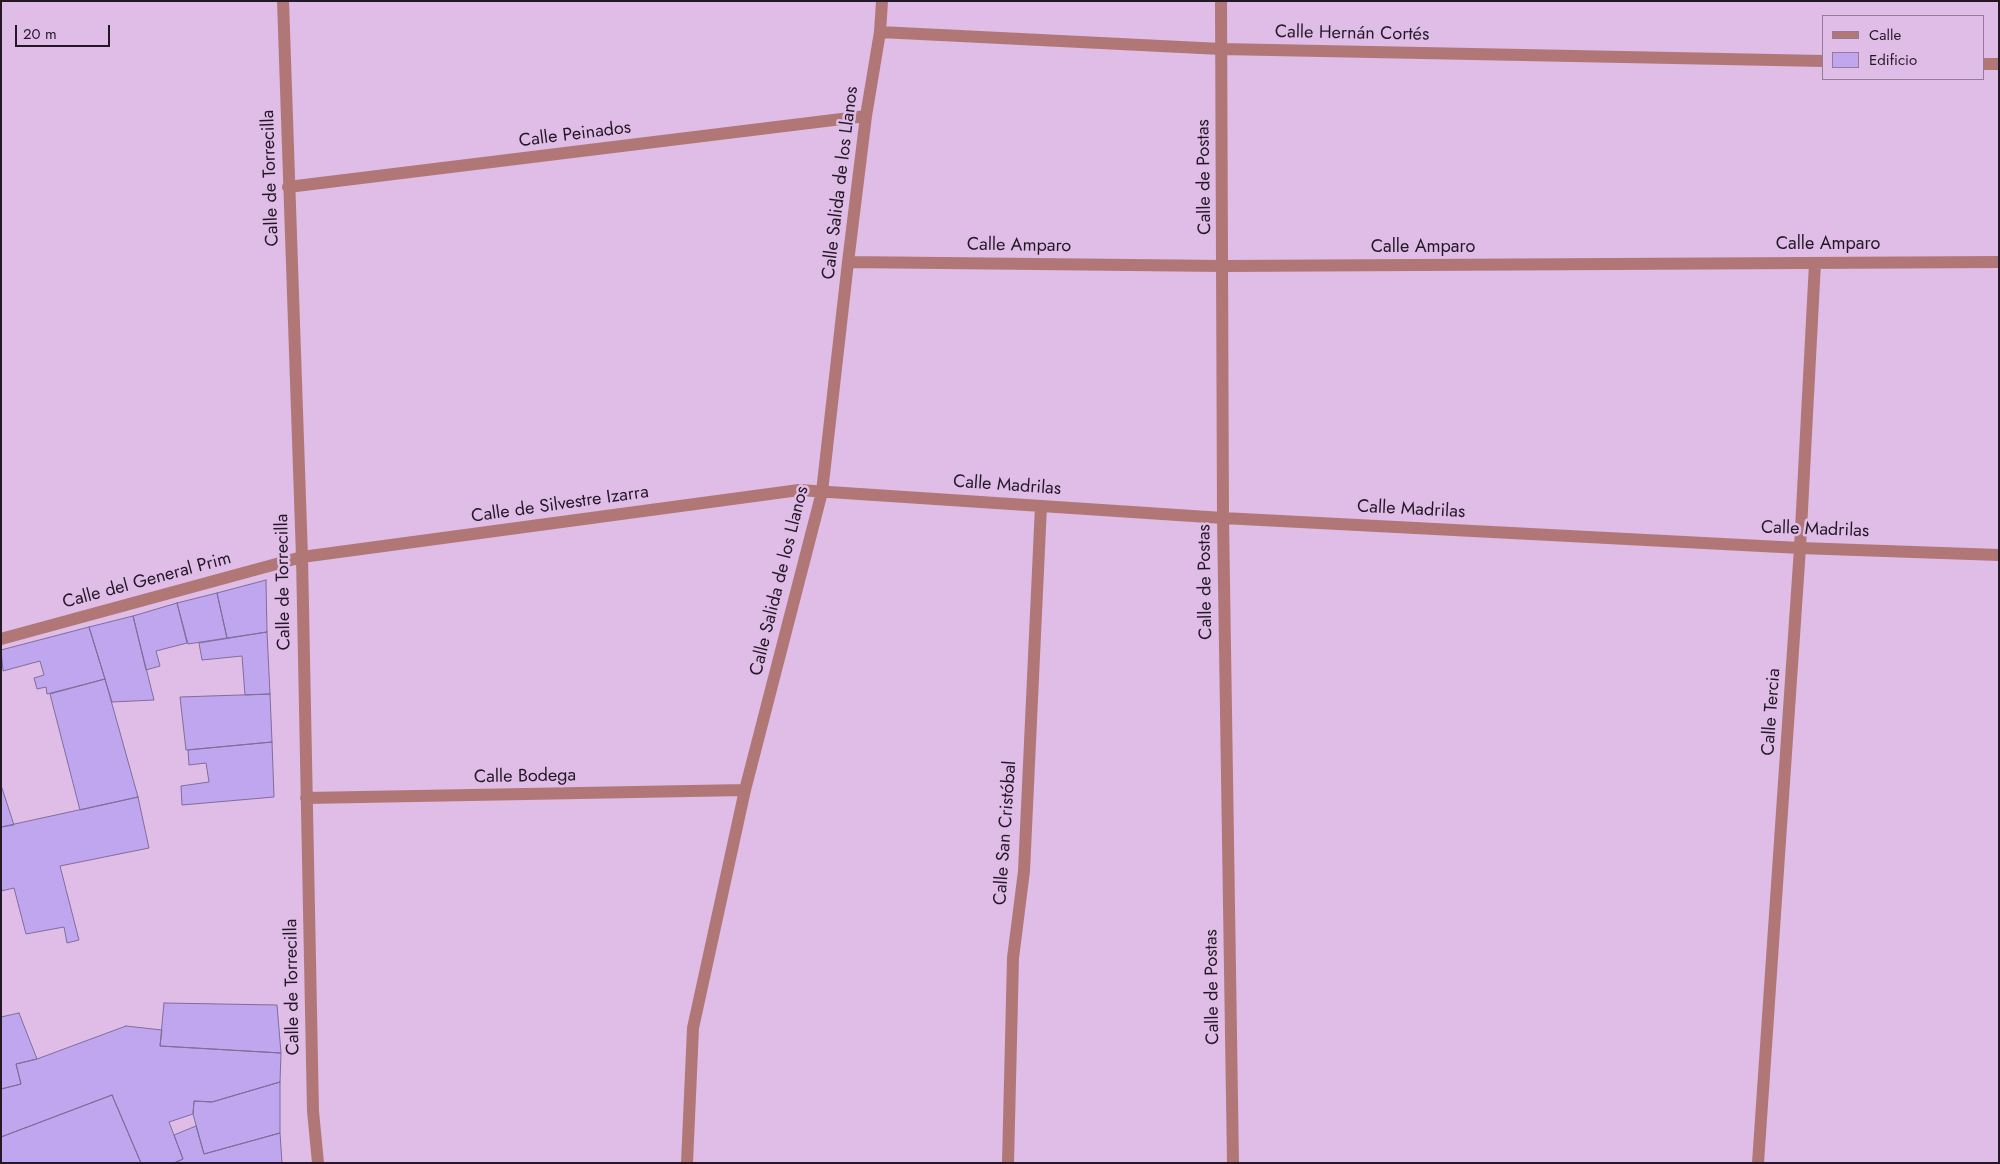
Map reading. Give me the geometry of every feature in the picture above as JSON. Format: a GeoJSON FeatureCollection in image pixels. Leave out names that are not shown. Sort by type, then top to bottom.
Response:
{"type":"FeatureCollection","features":[{"type":"Feature","properties":{"kind":"street","name":"Calle de Torrecilla"},"geometry":{"type":"LineString","coordinates":[[283,1],[302,557],[313,1111],[318,1163]]}},
{"type":"Feature","properties":{"kind":"street","name":"Calle Salida de los Llanos"},"geometry":{"type":"LineString","coordinates":[[687,1163],[693,1028],[745,790],[822,492],[848,262],[866,116],[880,32],[882,1]]}},
{"type":"Feature","properties":{"kind":"street","name":"Calle de Postas"},"geometry":{"type":"LineString","coordinates":[[1221,1],[1223,518],[1233,1163]]}},
{"type":"Feature","properties":{"kind":"street","name":"Calle Hernán Cortés"},"geometry":{"type":"LineString","coordinates":[[880,32],[1221,49],[1822,61]]}},
{"type":"Feature","properties":{"kind":"street"},"geometry":{"type":"LineString","coordinates":[[1985,64],[1999,64]]}},
{"type":"Feature","properties":{"kind":"street","name":"Calle Peinados"},"geometry":{"type":"LineString","coordinates":[[288,187],[866,116]]}},
{"type":"Feature","properties":{"kind":"street","name":"Calle Amparo"},"geometry":{"type":"LineString","coordinates":[[848,262],[1223,266],[1999,262]]}},
{"type":"Feature","properties":{"kind":"street","name":"Calle Tercia"},"geometry":{"type":"LineString","coordinates":[[1758,1163],[1800,548],[1815,263]]}},
{"type":"Feature","properties":{"kind":"street","name":"Calle de Silvestre Izarra"},"geometry":{"type":"LineString","coordinates":[[302,557],[799,490],[822,492]]}},
{"type":"Feature","properties":{"kind":"street","name":"Calle Madrilas"},"geometry":{"type":"LineString","coordinates":[[822,492],[1223,518],[1800,548],[1999,555]]}},
{"type":"Feature","properties":{"kind":"street","name":"Calle San Cristóbal"},"geometry":{"type":"LineString","coordinates":[[1008,1163],[1013,958],[1024,871],[1042,506]]}},
{"type":"Feature","properties":{"kind":"street","name":"Calle del General Prim"},"geometry":{"type":"LineString","coordinates":[[1,639],[302,557]]}},
{"type":"Feature","properties":{"kind":"street","name":"Calle Bodega"},"geometry":{"type":"LineString","coordinates":[[306,798],[745,790]]}},
{"type":"Feature","properties":{"kind":"building"},"geometry":{"type":"Polygon","coordinates":[[[266,580],[267,632],[227,638],[217,593],[266,580]]]}},
{"type":"Feature","properties":{"kind":"building"},"geometry":{"type":"Polygon","coordinates":[[[217,593],[227,638],[188,644],[177,603],[217,593]]]}},
{"type":"Feature","properties":{"kind":"building"},"geometry":{"type":"Polygon","coordinates":[[[177,603],[187,643],[156,651],[160,666],[146,670],[133,616],[177,603]]]}},
{"type":"Feature","properties":{"kind":"building"},"geometry":{"type":"Polygon","coordinates":[[[133,616],[154,700],[112,702],[89,627],[133,616]]]}},
{"type":"Feature","properties":{"kind":"building"},"geometry":{"type":"Polygon","coordinates":[[[89,627],[105,679],[47,694],[46,687],[37,689],[34,678],[44,675],[40,661],[3,671],[1,650],[89,627]]]}},
{"type":"Feature","properties":{"kind":"building"},"geometry":{"type":"Polygon","coordinates":[[[267,632],[270,694],[245,695],[242,656],[202,660],[199,643],[267,632]]]}},
{"type":"Feature","properties":{"kind":"building"},"geometry":{"type":"Polygon","coordinates":[[[105,679],[138,797],[80,810],[50,694],[105,679]]]}},
{"type":"Feature","properties":{"kind":"building"},"geometry":{"type":"Polygon","coordinates":[[[270,694],[272,742],[186,750],[180,697],[270,694]]]}},
{"type":"Feature","properties":{"kind":"building"},"geometry":{"type":"Polygon","coordinates":[[[272,742],[274,797],[182,805],[181,786],[209,782],[206,763],[189,765],[188,750],[272,742]]]}},
{"type":"Feature","properties":{"kind":"building"},"geometry":{"type":"Polygon","coordinates":[[[1,785],[14,825],[1,827],[1,785]]]}},
{"type":"Feature","properties":{"kind":"building"},"geometry":{"type":"Polygon","coordinates":[[[138,797],[149,848],[60,866],[79,940],[67,943],[64,927],[26,934],[14,888],[1,891],[1,827],[138,797]]]}},
{"type":"Feature","properties":{"kind":"building"},"geometry":{"type":"Polygon","coordinates":[[[164,1003],[277,1005],[281,1053],[160,1046],[164,1003]]]}},
{"type":"Feature","properties":{"kind":"building"},"geometry":{"type":"Polygon","coordinates":[[[19,1013],[37,1059],[16,1064],[21,1084],[1,1089],[1,1017],[19,1013]]]}},
{"type":"Feature","properties":{"kind":"building"},"geometry":{"type":"Polygon","coordinates":[[[126,1026],[162,1030],[160,1046],[281,1053],[280,1082],[212,1102],[194,1101],[193,1114],[169,1122],[183,1159],[174,1163],[141,1163],[112,1095],[1,1137],[1,1089],[21,1084],[16,1064],[37,1059],[126,1026]]]}},
{"type":"Feature","properties":{"kind":"building"},"geometry":{"type":"Polygon","coordinates":[[[280,1082],[280,1133],[204,1154],[193,1114],[194,1101],[212,1102],[280,1082]]]}},
{"type":"Feature","properties":{"kind":"building"},"geometry":{"type":"Polygon","coordinates":[[[112,1095],[141,1163],[1,1163],[1,1137],[112,1095]]]}},
{"type":"Feature","properties":{"kind":"building"},"geometry":{"type":"Polygon","coordinates":[[[196,1126],[204,1154],[280,1133],[282,1163],[174,1163],[183,1159],[174,1135],[196,1126]]]}}]}
